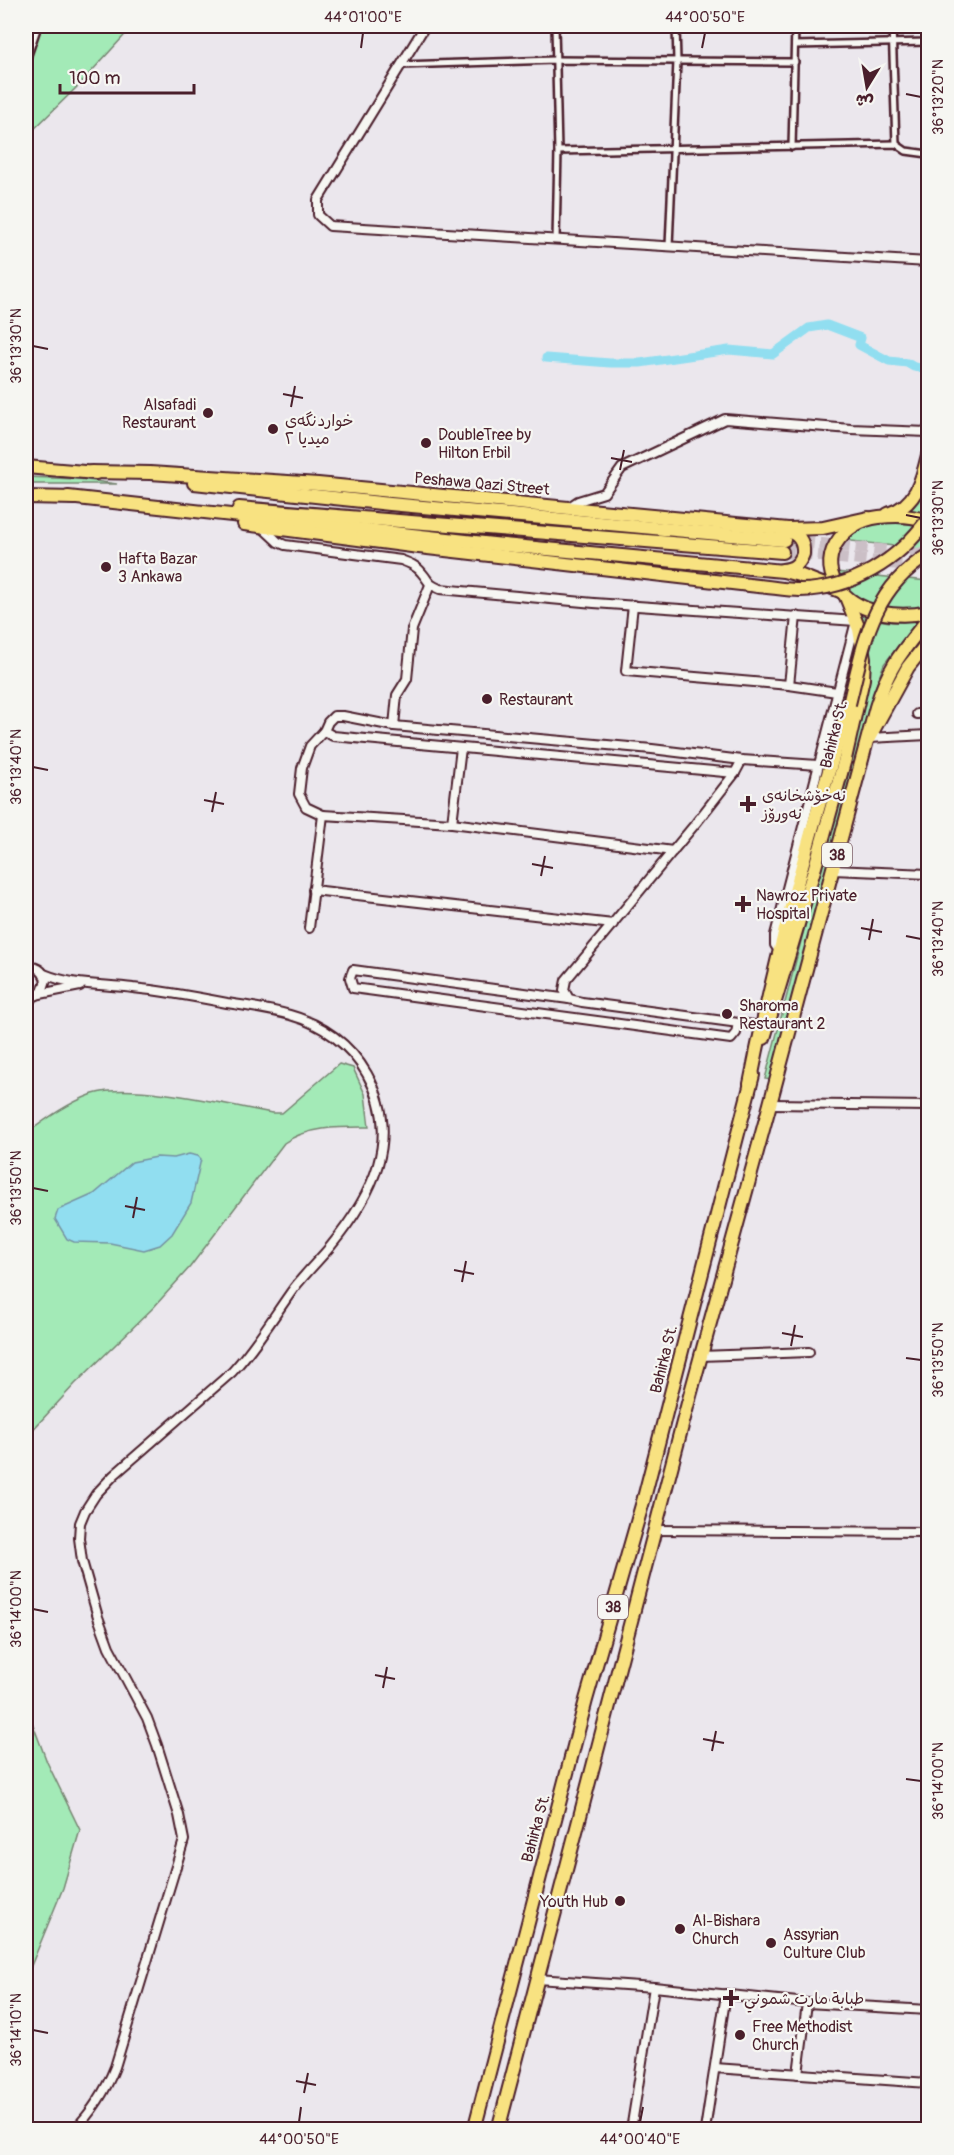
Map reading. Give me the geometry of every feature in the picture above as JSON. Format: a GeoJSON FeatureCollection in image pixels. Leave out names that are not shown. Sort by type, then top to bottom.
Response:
{"type":"FeatureCollection","features":[{"type":"Feature","properties":{"kind":"main road"},"geometry":{"type":"LineString","coordinates":[[875,517],[895,512],[916,495],[928,455]]}},
{"type":"Feature","properties":{"kind":"main road","name":"Peshawa Qazi Street"},"geometry":{"type":"LineString","coordinates":[[26,467],[379,502],[783,546],[166,502],[26,497]]}},
{"type":"Feature","properties":{"kind":"main road","name":"Peshawa Qazi Street"},"geometry":{"type":"LineString","coordinates":[[91,472],[243,479],[569,507],[772,528],[814,529],[875,517],[910,516],[928,520]]}},
{"type":"Feature","properties":{"kind":"main road","name":"Peshawa Qazi Street"},"geometry":{"type":"LineString","coordinates":[[68,497],[493,544],[774,570],[799,575],[876,611],[908,615],[928,612]]}},
{"type":"Feature","properties":{"kind":"main road"},"geometry":{"type":"LineString","coordinates":[[164,509],[262,527],[419,547],[758,586],[810,589],[850,580],[890,559],[928,520]]}},
{"type":"Feature","properties":{"kind":"main road","name":"38"},"geometry":{"type":"LineString","coordinates":[[843,594],[831,572],[834,545],[850,526],[875,517]]}},
{"type":"Feature","properties":{"kind":"main road"},"geometry":{"type":"LineString","coordinates":[[772,528],[793,533],[800,539],[803,548],[802,557],[797,565],[788,569],[774,570]]}},
{"type":"Feature","properties":{"kind":"main road"},"geometry":{"type":"LineString","coordinates":[[750,1084],[761,1026],[780,952],[849,704],[864,640],[876,610],[901,577],[928,555]]}},
{"type":"Feature","properties":{"kind":"main road","name":"Bahirka St."},"geometry":{"type":"LineString","coordinates":[[474,2130],[586,1700],[644,1498],[750,1084],[845,759],[864,679],[864,658],[856,621],[843,594]]}},
{"type":"Feature","properties":{"kind":"main road","name":"Bahirka St."},"geometry":{"type":"LineString","coordinates":[[498,2130],[700,1356],[882,686],[901,651],[928,619]]}},
{"type":"Feature","properties":{"kind":"main road"},"geometry":{"type":"LineString","coordinates":[[869,738],[908,667],[928,642]]}},
{"type":"Feature","properties":{"kind":"street"},"geometry":{"type":"LineString","coordinates":[[26,61],[38,26]]}},
{"type":"Feature","properties":{"kind":"street"},"geometry":{"type":"LineString","coordinates":[[426,26],[318,200],[318,215],[330,226],[928,262]]}},
{"type":"Feature","properties":{"kind":"street"},"geometry":{"type":"LineString","coordinates":[[555,26],[558,151],[556,240]]}},
{"type":"Feature","properties":{"kind":"street"},"geometry":{"type":"LineString","coordinates":[[669,246],[677,61],[676,26]]}},
{"type":"Feature","properties":{"kind":"street"},"geometry":{"type":"LineString","coordinates":[[792,147],[795,26]]}},
{"type":"Feature","properties":{"kind":"street"},"geometry":{"type":"LineString","coordinates":[[892,26],[896,144]]}},
{"type":"Feature","properties":{"kind":"street"},"geometry":{"type":"LineString","coordinates":[[795,45],[928,42]]}},
{"type":"Feature","properties":{"kind":"street"},"geometry":{"type":"LineString","coordinates":[[401,65],[555,60],[795,62]]}},
{"type":"Feature","properties":{"kind":"street"},"geometry":{"type":"LineString","coordinates":[[558,151],[896,144],[906,150],[928,154]]}},
{"type":"Feature","properties":{"kind":"street"},"geometry":{"type":"LineString","coordinates":[[569,507],[578,501],[604,493],[622,468],[725,419],[851,429],[928,432]]}},
{"type":"Feature","properties":{"kind":"street"},"geometry":{"type":"LineString","coordinates":[[262,527],[278,542],[285,545],[401,560],[422,571],[430,585],[440,589],[856,621],[775,935],[775,945],[780,952]]}},
{"type":"Feature","properties":{"kind":"street"},"geometry":{"type":"LineString","coordinates":[[394,726],[398,695],[407,679],[412,629],[430,585]]}},
{"type":"Feature","properties":{"kind":"street"},"geometry":{"type":"LineString","coordinates":[[633,605],[626,671],[789,685],[837,692]]}},
{"type":"Feature","properties":{"kind":"street"},"geometry":{"type":"LineString","coordinates":[[789,685],[796,616]]}},
{"type":"Feature","properties":{"kind":"street"},"geometry":{"type":"LineString","coordinates":[[917,714],[928,713]]}},
{"type":"Feature","properties":{"kind":"street"},"geometry":{"type":"LineString","coordinates":[[673,851],[452,823],[323,815],[306,807],[299,794],[302,768],[310,746],[334,716],[394,726],[652,749],[742,760],[818,765]]}},
{"type":"Feature","properties":{"kind":"street"},"geometry":{"type":"LineString","coordinates":[[324,731],[333,736],[735,773]]}},
{"type":"Feature","properties":{"kind":"street"},"geometry":{"type":"LineString","coordinates":[[869,738],[928,735]]}},
{"type":"Feature","properties":{"kind":"street"},"geometry":{"type":"LineString","coordinates":[[452,823],[460,748]]}},
{"type":"Feature","properties":{"kind":"street"},"geometry":{"type":"LineString","coordinates":[[569,999],[564,990],[566,980],[673,851],[735,773],[742,760]]}},
{"type":"Feature","properties":{"kind":"street"},"geometry":{"type":"LineString","coordinates":[[309,928],[323,815]]}},
{"type":"Feature","properties":{"kind":"street"},"geometry":{"type":"LineString","coordinates":[[832,870],[928,874]]}},
{"type":"Feature","properties":{"kind":"street"},"geometry":{"type":"LineString","coordinates":[[313,890],[612,924]]}},
{"type":"Feature","properties":{"kind":"street"},"geometry":{"type":"LineString","coordinates":[[26,968],[36,968],[44,974],[84,985],[156,991],[266,1009],[306,1020],[343,1043],[353,1054],[378,1096],[381,1114],[382,1140],[379,1168],[351,1220],[294,1289],[247,1355],[232,1372],[114,1475],[96,1494],[80,1523],[82,1561],[98,1617],[109,1647],[147,1718],[179,1815],[184,1840],[115,2067],[97,2101],[74,2130]]}},
{"type":"Feature","properties":{"kind":"street"},"geometry":{"type":"LineString","coordinates":[[738,1023],[736,1033],[731,1039],[352,988],[350,978],[353,970],[761,1026]]}},
{"type":"Feature","properties":{"kind":"street"},"geometry":{"type":"LineString","coordinates":[[26,1001],[42,992],[45,986],[44,974]]}},
{"type":"Feature","properties":{"kind":"street"},"geometry":{"type":"LineString","coordinates":[[26,995],[84,985]]}},
{"type":"Feature","properties":{"kind":"street"},"geometry":{"type":"LineString","coordinates":[[770,1104],[928,1106]]}},
{"type":"Feature","properties":{"kind":"street"},"geometry":{"type":"LineString","coordinates":[[700,1356],[809,1352]]}},
{"type":"Feature","properties":{"kind":"street"},"geometry":{"type":"LineString","coordinates":[[656,1530],[928,1532]]}},
{"type":"Feature","properties":{"kind":"street"},"geometry":{"type":"LineString","coordinates":[[537,1979],[654,1987],[807,2003],[928,2010]]}},
{"type":"Feature","properties":{"kind":"street"},"geometry":{"type":"LineString","coordinates":[[631,2130],[654,1987]]}},
{"type":"Feature","properties":{"kind":"street"},"geometry":{"type":"LineString","coordinates":[[705,2130],[726,1994]]}},
{"type":"Feature","properties":{"kind":"street"},"geometry":{"type":"LineString","coordinates":[[798,2074],[807,2003]]}},
{"type":"Feature","properties":{"kind":"street"},"geometry":{"type":"LineString","coordinates":[[715,2068],[928,2083]]}},
{"type":"Feature","properties":{"kind":"green space"},"geometry":{"type":"Polygon","coordinates":[[[26,26],[133,26],[79,85],[26,137],[26,26]]]}},
{"type":"Feature","properties":{"kind":"green space"},"geometry":{"type":"Polygon","coordinates":[[[26,477],[79,479],[117,484],[26,484],[26,477]]]}},
{"type":"Feature","properties":{"kind":"green space"},"geometry":{"type":"Polygon","coordinates":[[[927,477],[928,515],[907,510],[922,493],[927,477]]]}},
{"type":"Feature","properties":{"kind":"green space"},"geometry":{"type":"Polygon","coordinates":[[[882,522],[918,525],[928,529],[928,550],[843,540],[865,525],[882,522]]]}},
{"type":"Feature","properties":{"kind":"green space"},"geometry":{"type":"Polygon","coordinates":[[[835,572],[928,581],[928,606],[898,609],[864,602],[847,592],[835,572]]]}},
{"type":"Feature","properties":{"kind":"green space"},"geometry":{"type":"Polygon","coordinates":[[[856,614],[889,622],[922,619],[884,664],[874,691],[771,1080],[765,1079],[868,685],[868,649],[856,614]]]}},
{"type":"Feature","properties":{"kind":"green space"},"geometry":{"type":"Polygon","coordinates":[[[339,1064],[353,1068],[365,1094],[369,1127],[314,1130],[293,1137],[284,1143],[190,1267],[154,1307],[75,1384],[26,1437],[26,1134],[75,1102],[93,1094],[110,1091],[181,1096],[282,1113],[339,1064]]]}},
{"type":"Feature","properties":{"kind":"green space"},"geometry":{"type":"Polygon","coordinates":[[[26,1706],[47,1762],[80,1830],[63,1888],[26,1978],[26,1706]]]}},
{"type":"Feature","properties":{"kind":"water"},"geometry":{"type":"Polygon","coordinates":[[[189,1154],[201,1159],[191,1203],[172,1234],[160,1245],[144,1250],[110,1243],[74,1242],[67,1239],[55,1219],[58,1210],[94,1194],[132,1162],[157,1157],[174,1158],[189,1154]]]}},
{"type":"Feature","properties":{"kind":"waterway"},"geometry":{"type":"LineString","coordinates":[[546,358],[640,363],[729,350],[773,354],[809,328],[827,325],[861,338],[859,345],[889,361],[928,369]]}},
{"type":"Feature","properties":{"kind":"tunnel"},"geometry":{"type":"LineString","coordinates":[[784,540],[928,555]]}},
{"type":"Feature","properties":{"kind":"tunnel"},"geometry":{"type":"LineString","coordinates":[[782,552],[928,567]]}},
{"type":"Feature","properties":{"kind":"place","name":"Alsafadi Restaurant"},"geometry":{"type":"Point","coordinates":[208,413]}},
{"type":"Feature","properties":{"kind":"place","name":"خواردنگەی میدیا ٢"},"geometry":{"type":"Point","coordinates":[273,429]}},
{"type":"Feature","properties":{"kind":"place","name":"DoubleTree by Hilton Erbil"},"geometry":{"type":"Point","coordinates":[426,443]}},
{"type":"Feature","properties":{"kind":"place","name":"Hafta Bazar 3 Ankawa"},"geometry":{"type":"Point","coordinates":[106,567]}},
{"type":"Feature","properties":{"kind":"place","name":"Restaurant"},"geometry":{"type":"Point","coordinates":[487,699]}},
{"type":"Feature","properties":{"kind":"place","name":"نەخۆشخانەی نەورۆز"},"geometry":{"type":"Point","coordinates":[748,804]}},
{"type":"Feature","properties":{"kind":"place","name":"Nawroz Private Hospital"},"geometry":{"type":"Point","coordinates":[743,904]}},
{"type":"Feature","properties":{"kind":"place","name":"Sharoma Restaurant 2"},"geometry":{"type":"Point","coordinates":[727,1014]}},
{"type":"Feature","properties":{"kind":"place","name":"Youth Hub"},"geometry":{"type":"Point","coordinates":[620,1901]}},
{"type":"Feature","properties":{"kind":"place","name":"Al-Bishara Church"},"geometry":{"type":"Point","coordinates":[680,1929]}},
{"type":"Feature","properties":{"kind":"place","name":"Assyrian Culture Club"},"geometry":{"type":"Point","coordinates":[771,1943]}},
{"type":"Feature","properties":{"kind":"place","name":"طبابة مارت شموني"},"geometry":{"type":"Point","coordinates":[731,1998]}},
{"type":"Feature","properties":{"kind":"place","name":"Free Methodist Church"},"geometry":{"type":"Point","coordinates":[740,2035]}}]}
